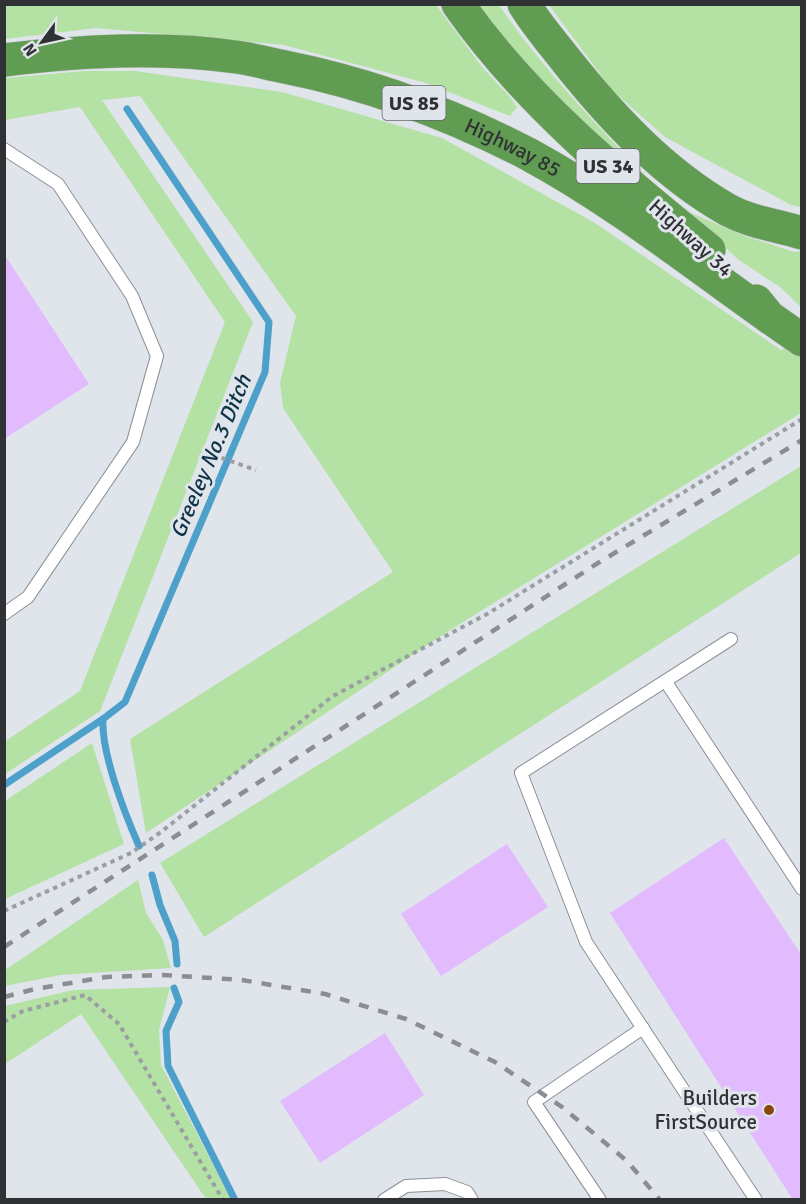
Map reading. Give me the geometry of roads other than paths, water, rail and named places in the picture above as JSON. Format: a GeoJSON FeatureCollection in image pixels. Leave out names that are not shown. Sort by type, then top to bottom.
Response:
{"type":"FeatureCollection","features":[{"type":"Feature","properties":{"kind":"highway","name":"Highway 34"},"geometry":{"type":"LineString","coordinates":[[458,4],[512,72],[596,156],[720,258],[769,317],[800,339]]}},
{"type":"Feature","properties":{"kind":"highway"},"geometry":{"type":"LineString","coordinates":[[524,4],[577,74],[617,120],[683,180],[729,211],[766,226],[801,233]]}},
{"type":"Feature","properties":{"kind":"highway","name":"Highway 85"},"geometry":{"type":"LineString","coordinates":[[4,60],[109,52],[160,52],[236,57],[330,76],[405,100],[462,122],[529,155],[616,208],[769,317]]}},
{"type":"Feature","properties":{"kind":"lane"},"geometry":{"type":"LineString","coordinates":[[4,149],[58,184],[132,296],[157,356],[133,442],[28,597],[4,614]]}},
{"type":"Feature","properties":{"kind":"lane"},"geometry":{"type":"LineString","coordinates":[[731,639],[520,773],[586,942],[756,1200]]}},
{"type":"Feature","properties":{"kind":"lane"},"geometry":{"type":"LineString","coordinates":[[666,682],[801,889]]}},
{"type":"Feature","properties":{"kind":"lane"},"geometry":{"type":"LineString","coordinates":[[600,1200],[534,1102],[643,1028]]}},
{"type":"Feature","properties":{"kind":"lane"},"geometry":{"type":"LineString","coordinates":[[384,1200],[406,1186],[445,1184],[467,1192],[472,1200]]}},
{"type":"Feature","properties":{"kind":"waterway","name":"Greeley No.3 Ditch"},"geometry":{"type":"LineString","coordinates":[[4,785],[125,702],[265,372],[269,322],[127,109]]}},
{"type":"Feature","properties":{"kind":"waterway"},"geometry":{"type":"LineString","coordinates":[[103,719],[103,733],[110,766],[139,846]]}},
{"type":"Feature","properties":{"kind":"waterway"},"geometry":{"type":"LineString","coordinates":[[152,875],[160,905],[175,941],[177,964]]}},
{"type":"Feature","properties":{"kind":"waterway"},"geometry":{"type":"LineString","coordinates":[[174,988],[179,1002],[166,1031],[168,1066],[235,1200]]}},
{"type":"Feature","properties":{"kind":"railway"},"geometry":{"type":"LineString","coordinates":[[4,947],[598,563],[802,440]]}},
{"type":"Feature","properties":{"kind":"railway"},"geometry":{"type":"LineString","coordinates":[[4,997],[35,989],[106,977],[162,975],[242,980],[325,994],[406,1019],[495,1062],[562,1107],[627,1161],[660,1200]]}},
{"type":"Feature","properties":{"kind":"place","name":"Builders FirstSource"},"geometry":{"type":"Point","coordinates":[769,1110]}}]}
